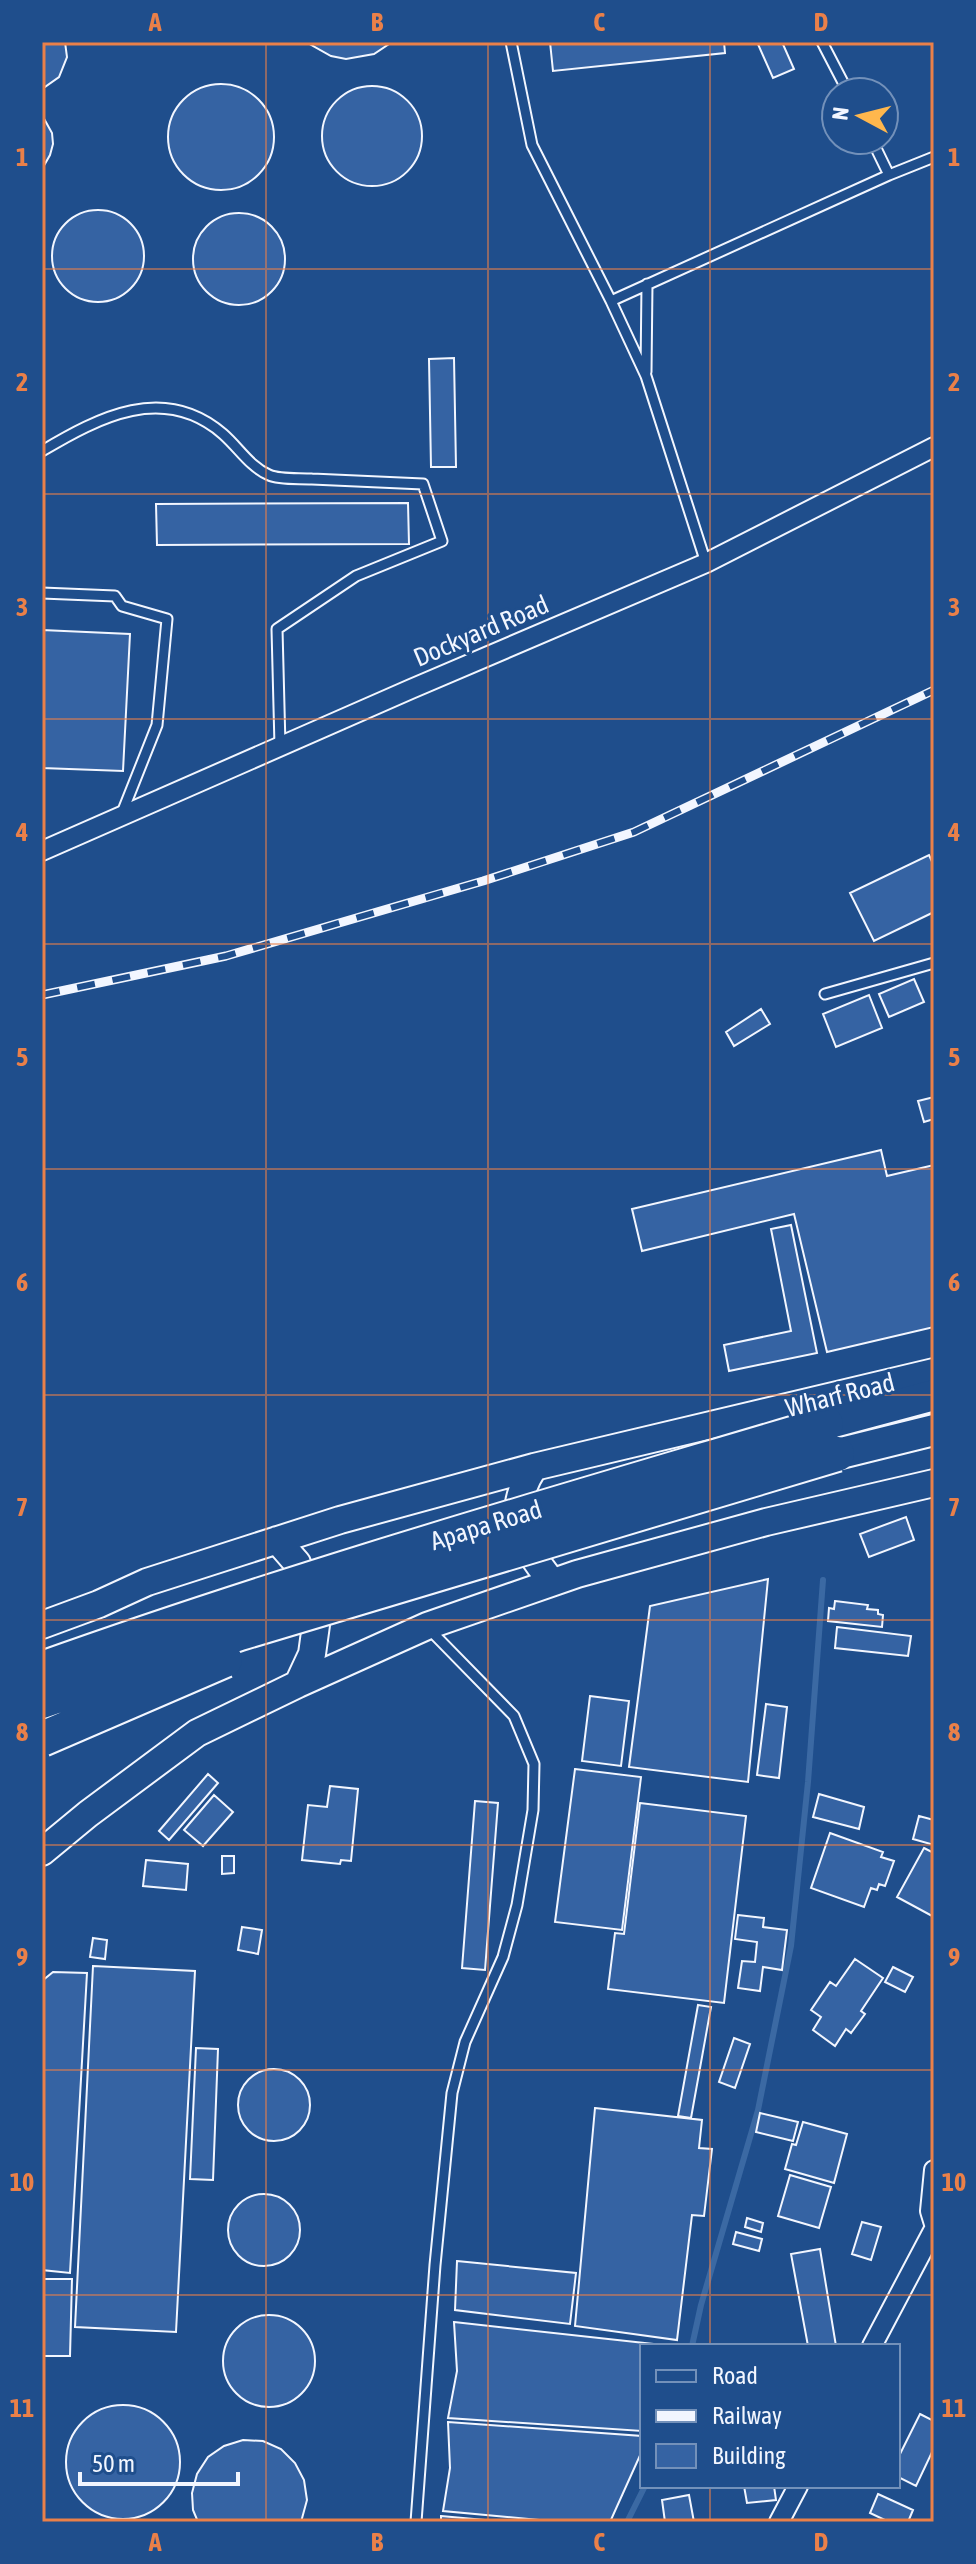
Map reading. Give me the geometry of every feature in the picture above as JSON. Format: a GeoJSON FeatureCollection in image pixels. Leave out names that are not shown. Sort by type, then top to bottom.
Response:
{"type":"FeatureCollection","features":[{"type":"Feature","properties":{"kind":"highway","name":"Apapa Road"},"geometry":{"type":"LineString","coordinates":[[42,1701],[832,1439]]}},
{"type":"Feature","properties":{"kind":"highway","name":"Apapa Road"},"geometry":{"type":"LineString","coordinates":[[42,1669],[361,1563],[832,1439]]}},
{"type":"Feature","properties":{"kind":"highway"},"geometry":{"type":"LineString","coordinates":[[42,1739],[401,1584]]}},
{"type":"Feature","properties":{"kind":"main road","name":"Apapa Road"},"geometry":{"type":"LineString","coordinates":[[832,1439],[934,1395]]}},
{"type":"Feature","properties":{"kind":"main road","name":"Apapa Road"},"geometry":{"type":"LineString","coordinates":[[832,1439],[934,1430]]}},
{"type":"Feature","properties":{"kind":"street","name":"Dockyard Road"},"geometry":{"type":"LineString","coordinates":[[42,851],[706,563],[934,447]]}},
{"type":"Feature","properties":{"kind":"street","name":"Wharf Road"},"geometry":{"type":"LineString","coordinates":[[42,1625],[147,1582],[340,1520],[534,1467],[934,1372]]}},
{"type":"Feature","properties":{"kind":"street"},"geometry":{"type":"LineString","coordinates":[[534,1467],[521,1486],[517,1505],[520,1530],[533,1558],[552,1582]]}},
{"type":"Feature","properties":{"kind":"street"},"geometry":{"type":"LineString","coordinates":[[42,1852],[197,1733],[427,1626],[552,1582],[766,1522],[934,1483]]}},
{"type":"Feature","properties":{"kind":"street"},"geometry":{"type":"LineString","coordinates":[[277,1540],[297,1563],[316,1625],[312,1654],[298,1684]]}},
{"type":"Feature","properties":{"kind":"street"},"geometry":{"type":"LineString","coordinates":[[873,2344],[934,2226],[930,2211],[934,2170]]}},
{"type":"Feature","properties":{"kind":"street"},"geometry":{"type":"LineString","coordinates":[[779,2522],[797,2488]]}},
{"type":"Feature","properties":{"kind":"lane"},"geometry":{"type":"LineString","coordinates":[[511,42],[532,145],[646,376],[706,563]]}},
{"type":"Feature","properties":{"kind":"lane"},"geometry":{"type":"LineString","coordinates":[[822,42],[840,76]]}},
{"type":"Feature","properties":{"kind":"lane"},"geometry":{"type":"LineString","coordinates":[[880,156],[889,175]]}},
{"type":"Feature","properties":{"kind":"lane"},"geometry":{"type":"LineString","coordinates":[[611,301],[934,157]]}},
{"type":"Feature","properties":{"kind":"lane"},"geometry":{"type":"LineString","coordinates":[[646,376],[647,284]]}},
{"type":"Feature","properties":{"kind":"lane"},"geometry":{"type":"LineString","coordinates":[[42,451],[83,426],[138,408],[165,407],[195,415],[223,434],[247,461],[271,477],[423,484],[442,541],[356,576],[277,629],[280,746]]}},
{"type":"Feature","properties":{"kind":"lane"},"geometry":{"type":"LineString","coordinates":[[42,593],[115,596],[122,606],[167,619],[157,725],[121,816]]}},
{"type":"Feature","properties":{"kind":"lane"},"geometry":{"type":"LineString","coordinates":[[825,994],[934,963]]}},
{"type":"Feature","properties":{"kind":"lane"},"geometry":{"type":"LineString","coordinates":[[416,2522],[435,2265],[452,2093],[465,2042],[503,1957],[517,1905],[533,1810],[534,1764],[514,1716],[427,1626]]}},
{"type":"Feature","properties":{"kind":"building"},"geometry":{"type":"Polygon","coordinates":[[[42,42],[65,42],[67,57],[59,77],[42,89],[42,42]]]}},
{"type":"Feature","properties":{"kind":"building"},"geometry":{"type":"Polygon","coordinates":[[[306,42],[392,42],[374,54],[346,59],[331,56],[306,42]]]}},
{"type":"Feature","properties":{"kind":"building"},"geometry":{"type":"Polygon","coordinates":[[[550,42],[724,42],[725,53],[553,71],[550,42]]]}},
{"type":"Feature","properties":{"kind":"building"},"geometry":{"type":"Polygon","coordinates":[[[757,42],[782,42],[794,69],[773,78],[757,42]]]}},
{"type":"Feature","properties":{"kind":"building"},"geometry":{"type":"Polygon","coordinates":[[[221,84],[241,88],[258,100],[270,117],[274,137],[270,157],[258,174],[241,186],[221,190],[201,186],[184,174],[172,157],[168,137],[172,117],[184,100],[201,88],[221,84]]]}},
{"type":"Feature","properties":{"kind":"building"},"geometry":{"type":"Polygon","coordinates":[[[362,86],[382,86],[408,100],[419,117],[422,136],[419,155],[408,172],[382,186],[362,186],[344,178],[330,164],[322,146],[322,126],[330,108],[344,94],[362,86]]]}},
{"type":"Feature","properties":{"kind":"building"},"geometry":{"type":"Polygon","coordinates":[[[42,115],[52,133],[53,144],[42,169],[42,115]]]}},
{"type":"Feature","properties":{"kind":"building"},"geometry":{"type":"Polygon","coordinates":[[[98,210],[116,213],[131,223],[141,238],[144,256],[141,274],[131,289],[116,299],[98,302],[80,299],[65,289],[55,274],[52,256],[55,238],[65,223],[80,213],[98,210]]]}},
{"type":"Feature","properties":{"kind":"building"},"geometry":{"type":"Polygon","coordinates":[[[239,213],[257,216],[272,226],[282,241],[285,259],[282,277],[272,292],[257,302],[239,305],[221,302],[206,292],[196,277],[193,259],[196,241],[206,226],[221,216],[239,213]]]}},
{"type":"Feature","properties":{"kind":"building"},"geometry":{"type":"Polygon","coordinates":[[[454,358],[456,467],[431,467],[429,359],[454,358]]]}},
{"type":"Feature","properties":{"kind":"building"},"geometry":{"type":"Polygon","coordinates":[[[408,503],[409,544],[157,545],[156,504],[408,503]]]}},
{"type":"Feature","properties":{"kind":"building"},"geometry":{"type":"Polygon","coordinates":[[[42,630],[130,634],[123,771],[42,768],[42,630]]]}},
{"type":"Feature","properties":{"kind":"building"},"geometry":{"type":"Polygon","coordinates":[[[929,855],[934,866],[934,912],[874,941],[850,893],[929,855]]]}},
{"type":"Feature","properties":{"kind":"building"},"geometry":{"type":"Polygon","coordinates":[[[914,979],[924,1002],[889,1017],[879,994],[914,979]]]}},
{"type":"Feature","properties":{"kind":"building"},"geometry":{"type":"Polygon","coordinates":[[[869,995],[882,1028],[836,1047],[823,1014],[869,995]]]}},
{"type":"Feature","properties":{"kind":"building"},"geometry":{"type":"Polygon","coordinates":[[[761,1009],[770,1024],[734,1046],[726,1032],[761,1009]]]}},
{"type":"Feature","properties":{"kind":"building"},"geometry":{"type":"Polygon","coordinates":[[[934,1097],[934,1119],[924,1122],[918,1101],[934,1097]]]}},
{"type":"Feature","properties":{"kind":"building"},"geometry":{"type":"Polygon","coordinates":[[[881,1150],[887,1176],[934,1165],[934,1327],[827,1352],[794,1214],[642,1251],[632,1209],[881,1150]]]}},
{"type":"Feature","properties":{"kind":"building"},"geometry":{"type":"Polygon","coordinates":[[[791,1225],[817,1353],[729,1371],[724,1345],[791,1331],[771,1229],[791,1225]]]}},
{"type":"Feature","properties":{"kind":"building"},"geometry":{"type":"Polygon","coordinates":[[[906,1517],[914,1540],[869,1557],[860,1534],[906,1517]]]}},
{"type":"Feature","properties":{"kind":"building"},"geometry":{"type":"Polygon","coordinates":[[[768,1579],[748,1782],[629,1767],[650,1606],[768,1579]]]}},
{"type":"Feature","properties":{"kind":"building"},"geometry":{"type":"Polygon","coordinates":[[[835,1601],[868,1605],[867,1609],[878,1610],[878,1614],[883,1615],[882,1627],[828,1621],[829,1608],[834,1609],[835,1601]]]}},
{"type":"Feature","properties":{"kind":"building"},"geometry":{"type":"Polygon","coordinates":[[[837,1627],[911,1636],[908,1656],[835,1648],[837,1627]]]}},
{"type":"Feature","properties":{"kind":"building"},"geometry":{"type":"Polygon","coordinates":[[[590,1696],[629,1701],[621,1766],[582,1761],[590,1696]]]}},
{"type":"Feature","properties":{"kind":"building"},"geometry":{"type":"Polygon","coordinates":[[[766,1704],[787,1707],[779,1778],[757,1775],[766,1704]]]}},
{"type":"Feature","properties":{"kind":"building"},"geometry":{"type":"Polygon","coordinates":[[[575,1769],[641,1777],[622,1930],[555,1922],[575,1769]]]}},
{"type":"Feature","properties":{"kind":"building"},"geometry":{"type":"Polygon","coordinates":[[[208,1774],[218,1783],[169,1840],[159,1831],[208,1774]]]}},
{"type":"Feature","properties":{"kind":"building"},"geometry":{"type":"Polygon","coordinates":[[[330,1786],[358,1789],[351,1861],[341,1860],[340,1864],[302,1860],[308,1805],[327,1807],[330,1786]]]}},
{"type":"Feature","properties":{"kind":"building"},"geometry":{"type":"Polygon","coordinates":[[[819,1794],[864,1807],[859,1829],[813,1817],[819,1794]]]}},
{"type":"Feature","properties":{"kind":"building"},"geometry":{"type":"Polygon","coordinates":[[[214,1795],[233,1812],[203,1846],[184,1830],[214,1795]]]}},
{"type":"Feature","properties":{"kind":"building"},"geometry":{"type":"Polygon","coordinates":[[[475,1801],[498,1803],[485,1970],[462,1968],[475,1801]]]}},
{"type":"Feature","properties":{"kind":"building"},"geometry":{"type":"Polygon","coordinates":[[[640,1803],[746,1816],[724,2003],[608,1989],[615,1933],[624,1934],[640,1803]]]}},
{"type":"Feature","properties":{"kind":"building"},"geometry":{"type":"Polygon","coordinates":[[[919,1816],[934,1820],[934,1845],[913,1839],[919,1816]]]}},
{"type":"Feature","properties":{"kind":"building"},"geometry":{"type":"Polygon","coordinates":[[[830,1833],[883,1852],[881,1857],[894,1861],[885,1886],[879,1884],[877,1890],[871,1888],[864,1907],[811,1888],[830,1833]]]}},
{"type":"Feature","properties":{"kind":"building"},"geometry":{"type":"Polygon","coordinates":[[[924,1848],[934,1853],[934,1917],[897,1897],[924,1848]]]}},
{"type":"Feature","properties":{"kind":"building"},"geometry":{"type":"Polygon","coordinates":[[[222,1856],[234,1856],[234,1873],[222,1874],[222,1856]]]}},
{"type":"Feature","properties":{"kind":"building"},"geometry":{"type":"Polygon","coordinates":[[[146,1860],[188,1864],[186,1890],[143,1886],[146,1860]]]}},
{"type":"Feature","properties":{"kind":"building"},"geometry":{"type":"Polygon","coordinates":[[[738,1915],[764,1918],[763,1927],[787,1930],[782,1970],[763,1967],[760,1991],[738,1988],[742,1961],[755,1962],[757,1942],[735,1939],[738,1915]]]}},
{"type":"Feature","properties":{"kind":"building"},"geometry":{"type":"Polygon","coordinates":[[[242,1927],[262,1930],[258,1954],[238,1950],[242,1927]]]}},
{"type":"Feature","properties":{"kind":"building"},"geometry":{"type":"Polygon","coordinates":[[[93,1938],[107,1940],[105,1959],[90,1957],[93,1938]]]}},
{"type":"Feature","properties":{"kind":"building"},"geometry":{"type":"Polygon","coordinates":[[[855,1959],[883,1978],[861,2011],[865,2014],[851,2033],[846,2029],[835,2046],[813,2030],[821,2017],[811,2010],[830,1982],[836,1986],[855,1959]]]}},
{"type":"Feature","properties":{"kind":"building"},"geometry":{"type":"Polygon","coordinates":[[[93,1966],[195,1971],[176,2332],[75,2327],[93,1966]]]}},
{"type":"Feature","properties":{"kind":"building"},"geometry":{"type":"Polygon","coordinates":[[[893,1967],[913,1977],[905,1992],[885,1982],[893,1967]]]}},
{"type":"Feature","properties":{"kind":"building"},"geometry":{"type":"Polygon","coordinates":[[[53,1972],[87,1973],[70,2273],[42,2270],[42,1981],[53,1972]]]}},
{"type":"Feature","properties":{"kind":"building"},"geometry":{"type":"Polygon","coordinates":[[[698,2005],[711,2007],[691,2118],[678,2116],[698,2005]]]}},
{"type":"Feature","properties":{"kind":"building"},"geometry":{"type":"Polygon","coordinates":[[[734,2038],[750,2044],[735,2088],[719,2082],[734,2038]]]}},
{"type":"Feature","properties":{"kind":"building"},"geometry":{"type":"Polygon","coordinates":[[[196,2048],[218,2049],[213,2180],[190,2179],[196,2048]]]}},
{"type":"Feature","properties":{"kind":"building"},"geometry":{"type":"Polygon","coordinates":[[[281,2069],[300,2079],[308,2091],[308,2119],[300,2131],[288,2139],[267,2141],[248,2131],[240,2119],[238,2098],[248,2079],[260,2071],[281,2069]]]}},
{"type":"Feature","properties":{"kind":"building"},"geometry":{"type":"Polygon","coordinates":[[[595,2108],[702,2120],[699,2148],[712,2149],[704,2216],[692,2215],[677,2340],[575,2326],[595,2108]]]}},
{"type":"Feature","properties":{"kind":"building"},"geometry":{"type":"Polygon","coordinates":[[[760,2113],[798,2122],[793,2141],[756,2132],[760,2113]]]}},
{"type":"Feature","properties":{"kind":"building"},"geometry":{"type":"Polygon","coordinates":[[[803,2122],[847,2134],[834,2183],[785,2169],[792,2144],[796,2145],[803,2122]]]}},
{"type":"Feature","properties":{"kind":"building"},"geometry":{"type":"Polygon","coordinates":[[[790,2175],[831,2187],[819,2228],[778,2216],[790,2175]]]}},
{"type":"Feature","properties":{"kind":"building"},"geometry":{"type":"Polygon","coordinates":[[[271,2194],[290,2204],[298,2216],[298,2244],[290,2256],[278,2264],[257,2266],[238,2256],[230,2244],[228,2223],[238,2204],[250,2196],[271,2194]]]}},
{"type":"Feature","properties":{"kind":"building"},"geometry":{"type":"Polygon","coordinates":[[[747,2218],[763,2223],[761,2232],[745,2227],[747,2218]]]}},
{"type":"Feature","properties":{"kind":"building"},"geometry":{"type":"Polygon","coordinates":[[[862,2222],[881,2227],[871,2260],[852,2254],[862,2222]]]}},
{"type":"Feature","properties":{"kind":"building"},"geometry":{"type":"Polygon","coordinates":[[[736,2232],[762,2239],[759,2251],[733,2244],[736,2232]]]}},
{"type":"Feature","properties":{"kind":"building"},"geometry":{"type":"Polygon","coordinates":[[[820,2249],[836,2344],[808,2344],[791,2254],[820,2249]]]}},
{"type":"Feature","properties":{"kind":"building"},"geometry":{"type":"Polygon","coordinates":[[[457,2261],[576,2273],[570,2324],[455,2310],[457,2261]]]}},
{"type":"Feature","properties":{"kind":"building"},"geometry":{"type":"Polygon","coordinates":[[[42,2279],[72,2279],[70,2356],[42,2356],[42,2279]]]}},
{"type":"Feature","properties":{"kind":"building"},"geometry":{"type":"Polygon","coordinates":[[[269,2315],[287,2318],[302,2328],[312,2343],[315,2361],[312,2379],[302,2394],[287,2404],[269,2407],[251,2404],[236,2394],[226,2379],[223,2361],[226,2343],[236,2328],[251,2318],[269,2315]]]}},
{"type":"Feature","properties":{"kind":"building"},"geometry":{"type":"Polygon","coordinates":[[[454,2322],[654,2344],[640,2344],[640,2431],[448,2418],[457,2371],[454,2322]]]}},
{"type":"Feature","properties":{"kind":"building"},"geometry":{"type":"Polygon","coordinates":[[[123,2405],[155,2414],[171,2430],[180,2462],[171,2494],[155,2510],[123,2519],[91,2510],[75,2494],[66,2462],[75,2430],[91,2414],[123,2405]]]}},
{"type":"Feature","properties":{"kind":"building"},"geometry":{"type":"Polygon","coordinates":[[[920,2414],[934,2421],[934,2448],[916,2486],[900,2478],[900,2454],[920,2414]]]}},
{"type":"Feature","properties":{"kind":"building"},"geometry":{"type":"Polygon","coordinates":[[[448,2422],[640,2436],[640,2455],[610,2522],[560,2522],[443,2511],[450,2468],[448,2422]]]}},
{"type":"Feature","properties":{"kind":"building"},"geometry":{"type":"Polygon","coordinates":[[[243,2440],[263,2441],[281,2449],[295,2463],[304,2480],[307,2500],[301,2522],[198,2522],[193,2510],[192,2493],[197,2474],[208,2457],[224,2446],[243,2440]]]}},
{"type":"Feature","properties":{"kind":"building"},"geometry":{"type":"Polygon","coordinates":[[[744,2488],[774,2488],[776,2500],[747,2503],[744,2488]]]}},
{"type":"Feature","properties":{"kind":"building"},"geometry":{"type":"Polygon","coordinates":[[[878,2494],[913,2510],[908,2522],[889,2522],[870,2513],[878,2494]]]}},
{"type":"Feature","properties":{"kind":"building"},"geometry":{"type":"Polygon","coordinates":[[[689,2495],[694,2522],[665,2522],[662,2500],[689,2495]]]}},
{"type":"Feature","properties":{"kind":"building"},"geometry":{"type":"Polygon","coordinates":[[[441,2516],[507,2522],[441,2522],[441,2516]]]}},
{"type":"Feature","properties":{"kind":"waterway"},"geometry":{"type":"LineString","coordinates":[[692,2344],[758,2110],[791,1946],[808,1782],[823,1580]]}},
{"type":"Feature","properties":{"kind":"waterway"},"geometry":{"type":"LineString","coordinates":[[627,2522],[644,2488]]}},
{"type":"Feature","properties":{"kind":"railway"},"geometry":{"type":"LineString","coordinates":[[42,995],[226,956],[483,881],[634,832],[934,690]]}}]}
